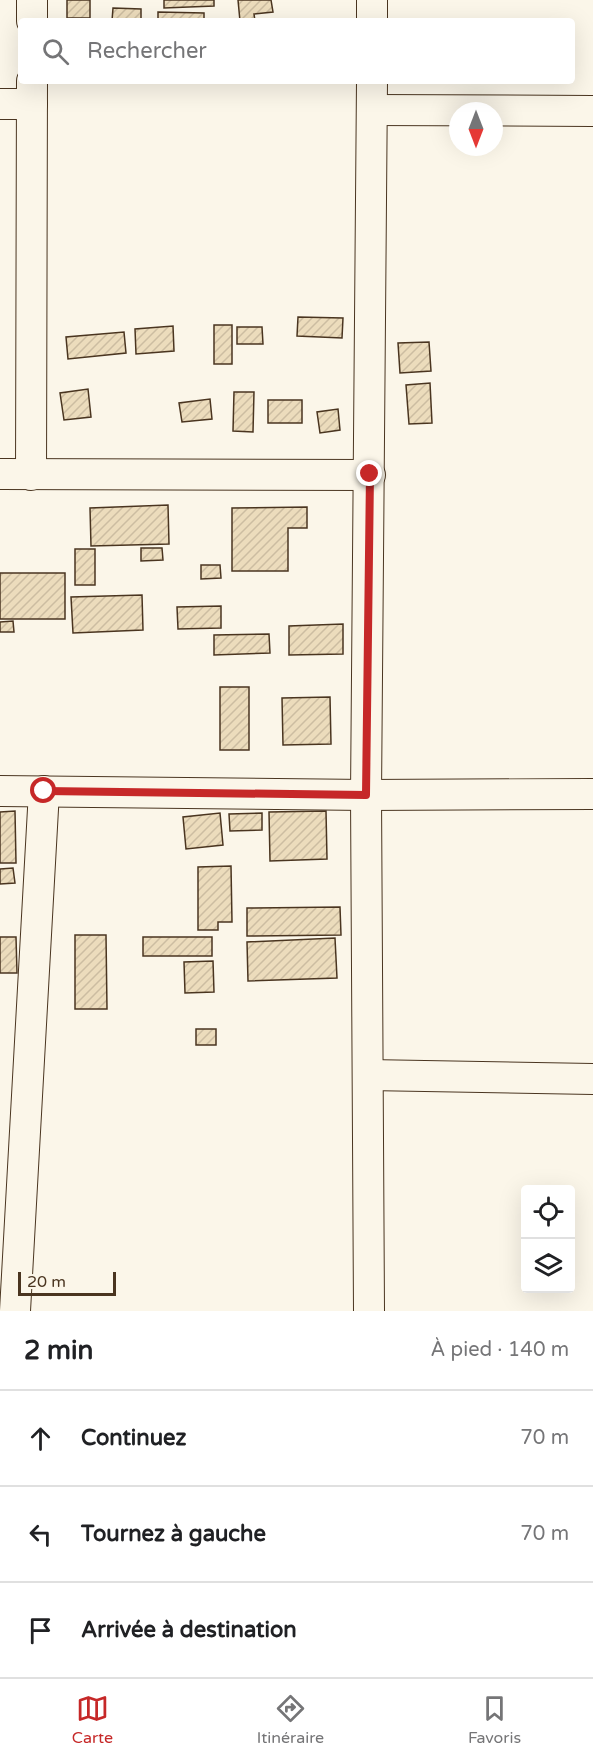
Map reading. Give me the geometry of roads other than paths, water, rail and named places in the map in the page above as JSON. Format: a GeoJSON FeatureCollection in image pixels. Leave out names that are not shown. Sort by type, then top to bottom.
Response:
{"type":"FeatureCollection","features":[{"type":"Feature","properties":{"kind":"street"},"geometry":{"type":"LineString","coordinates":[[32,0],[32,18]]}},
{"type":"Feature","properties":{"kind":"street"},"geometry":{"type":"LineString","coordinates":[[372,0],[372,18]]}},
{"type":"Feature","properties":{"kind":"street"},"geometry":{"type":"LineString","coordinates":[[0,104],[32,92],[31,474]]}},
{"type":"Feature","properties":{"kind":"street"},"geometry":{"type":"LineString","coordinates":[[369,1311],[366,795],[372,95],[593,111]]}},
{"type":"Feature","properties":{"kind":"street"},"geometry":{"type":"LineString","coordinates":[[0,474],[370,474]]}},
{"type":"Feature","properties":{"kind":"street"},"geometry":{"type":"LineString","coordinates":[[0,791],[366,795],[593,794]]}},
{"type":"Feature","properties":{"kind":"street"},"geometry":{"type":"LineString","coordinates":[[15,1311],[44,791]]}},
{"type":"Feature","properties":{"kind":"street"},"geometry":{"type":"LineString","coordinates":[[368,1076],[593,1079]]}}]}
